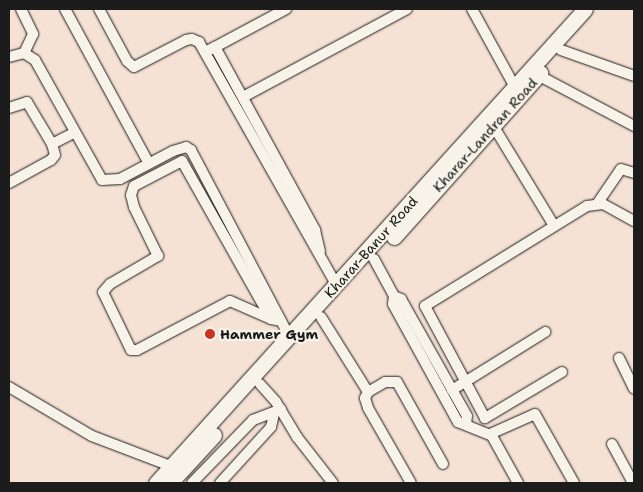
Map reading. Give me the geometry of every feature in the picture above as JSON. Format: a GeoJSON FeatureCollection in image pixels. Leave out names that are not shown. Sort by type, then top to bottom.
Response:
{"type":"FeatureCollection","features":[{"type":"Feature","properties":{"kind":"highway"},"geometry":{"type":"LineString","coordinates":[[534,73],[585,9]]}},
{"type":"Feature","properties":{"kind":"highway","name":"Kharar-Landran Road"},"geometry":{"type":"LineString","coordinates":[[170,483],[176,468],[260,384],[321,317],[329,301],[374,259],[494,128],[518,91],[534,73],[561,50],[598,9]]}},
{"type":"Feature","properties":{"kind":"highway","name":"Kharar-Banur Road"},"geometry":{"type":"LineString","coordinates":[[156,483],[176,468],[290,338],[329,301],[337,286],[518,91]]}},
{"type":"Feature","properties":{"kind":"street"},"geometry":{"type":"LineString","coordinates":[[21,9],[33,34],[24,53]]}},
{"type":"Feature","properties":{"kind":"street"},"geometry":{"type":"LineString","coordinates":[[65,9],[149,164]]}},
{"type":"Feature","properties":{"kind":"street"},"geometry":{"type":"LineString","coordinates":[[99,9],[132,66],[192,39],[205,52],[306,237],[320,254],[337,286]]}},
{"type":"Feature","properties":{"kind":"street"},"geometry":{"type":"LineString","coordinates":[[205,52],[286,9]]}},
{"type":"Feature","properties":{"kind":"street"},"geometry":{"type":"LineString","coordinates":[[243,97],[407,9]]}},
{"type":"Feature","properties":{"kind":"street"},"geometry":{"type":"LineString","coordinates":[[472,9],[518,91]]}},
{"type":"Feature","properties":{"kind":"street"},"geometry":{"type":"LineString","coordinates":[[215,47],[315,230],[320,254]]}},
{"type":"Feature","properties":{"kind":"street"},"geometry":{"type":"LineString","coordinates":[[561,50],[634,76]]}},
{"type":"Feature","properties":{"kind":"street"},"geometry":{"type":"LineString","coordinates":[[9,57],[24,53],[35,60],[74,133],[102,180],[120,179],[172,151],[186,147],[191,150],[276,320]]}},
{"type":"Feature","properties":{"kind":"street"},"geometry":{"type":"LineString","coordinates":[[534,73],[634,126]]}},
{"type":"Feature","properties":{"kind":"street"},"geometry":{"type":"LineString","coordinates":[[9,108],[27,102],[52,144],[55,155],[51,160],[9,183]]}},
{"type":"Feature","properties":{"kind":"street"},"geometry":{"type":"LineString","coordinates":[[494,128],[553,224]]}},
{"type":"Feature","properties":{"kind":"street"},"geometry":{"type":"LineString","coordinates":[[52,144],[74,133]]}},
{"type":"Feature","properties":{"kind":"street"},"geometry":{"type":"LineString","coordinates":[[276,320],[230,301],[137,350],[131,350],[103,292],[110,284],[158,256],[134,207],[131,195],[134,186],[174,162],[183,162],[276,320],[290,338]]}},
{"type":"Feature","properties":{"kind":"street"},"geometry":{"type":"LineString","coordinates":[[406,317],[553,224],[597,204],[621,169],[634,173]]}},
{"type":"Feature","properties":{"kind":"street"},"geometry":{"type":"LineString","coordinates":[[597,204],[634,221]]}},
{"type":"Feature","properties":{"kind":"street"},"geometry":{"type":"LineString","coordinates":[[374,259],[394,296],[393,304],[406,317],[452,390],[467,416],[466,424]]}},
{"type":"Feature","properties":{"kind":"street"},"geometry":{"type":"LineString","coordinates":[[425,306],[483,416],[488,418],[562,372]]}},
{"type":"Feature","properties":{"kind":"street"},"geometry":{"type":"LineString","coordinates":[[321,317],[368,392]]}},
{"type":"Feature","properties":{"kind":"street"},"geometry":{"type":"LineString","coordinates":[[406,317],[458,422],[490,434],[518,483]]}},
{"type":"Feature","properties":{"kind":"street"},"geometry":{"type":"LineString","coordinates":[[452,390],[545,332]]}},
{"type":"Feature","properties":{"kind":"street"},"geometry":{"type":"LineString","coordinates":[[619,358],[634,389]]}},
{"type":"Feature","properties":{"kind":"street"},"geometry":{"type":"LineString","coordinates":[[411,483],[368,408],[365,398],[368,392],[385,382],[397,382],[443,464]]}},
{"type":"Feature","properties":{"kind":"street"},"geometry":{"type":"LineString","coordinates":[[260,384],[297,437],[333,483]]}},
{"type":"Feature","properties":{"kind":"street"},"geometry":{"type":"LineString","coordinates":[[9,387],[92,436],[176,468]]}},
{"type":"Feature","properties":{"kind":"street"},"geometry":{"type":"LineString","coordinates":[[192,483],[246,426],[263,415],[278,411]]}},
{"type":"Feature","properties":{"kind":"street"},"geometry":{"type":"LineString","coordinates":[[220,483],[271,427],[278,411]]}},
{"type":"Feature","properties":{"kind":"street"},"geometry":{"type":"LineString","coordinates":[[490,434],[535,414],[574,483]]}},
{"type":"Feature","properties":{"kind":"street"},"geometry":{"type":"LineString","coordinates":[[612,444],[633,483]]}},
{"type":"Feature","properties":{"kind":"place","name":"Hammer Gym"},"geometry":{"type":"Point","coordinates":[210,334]}}]}
